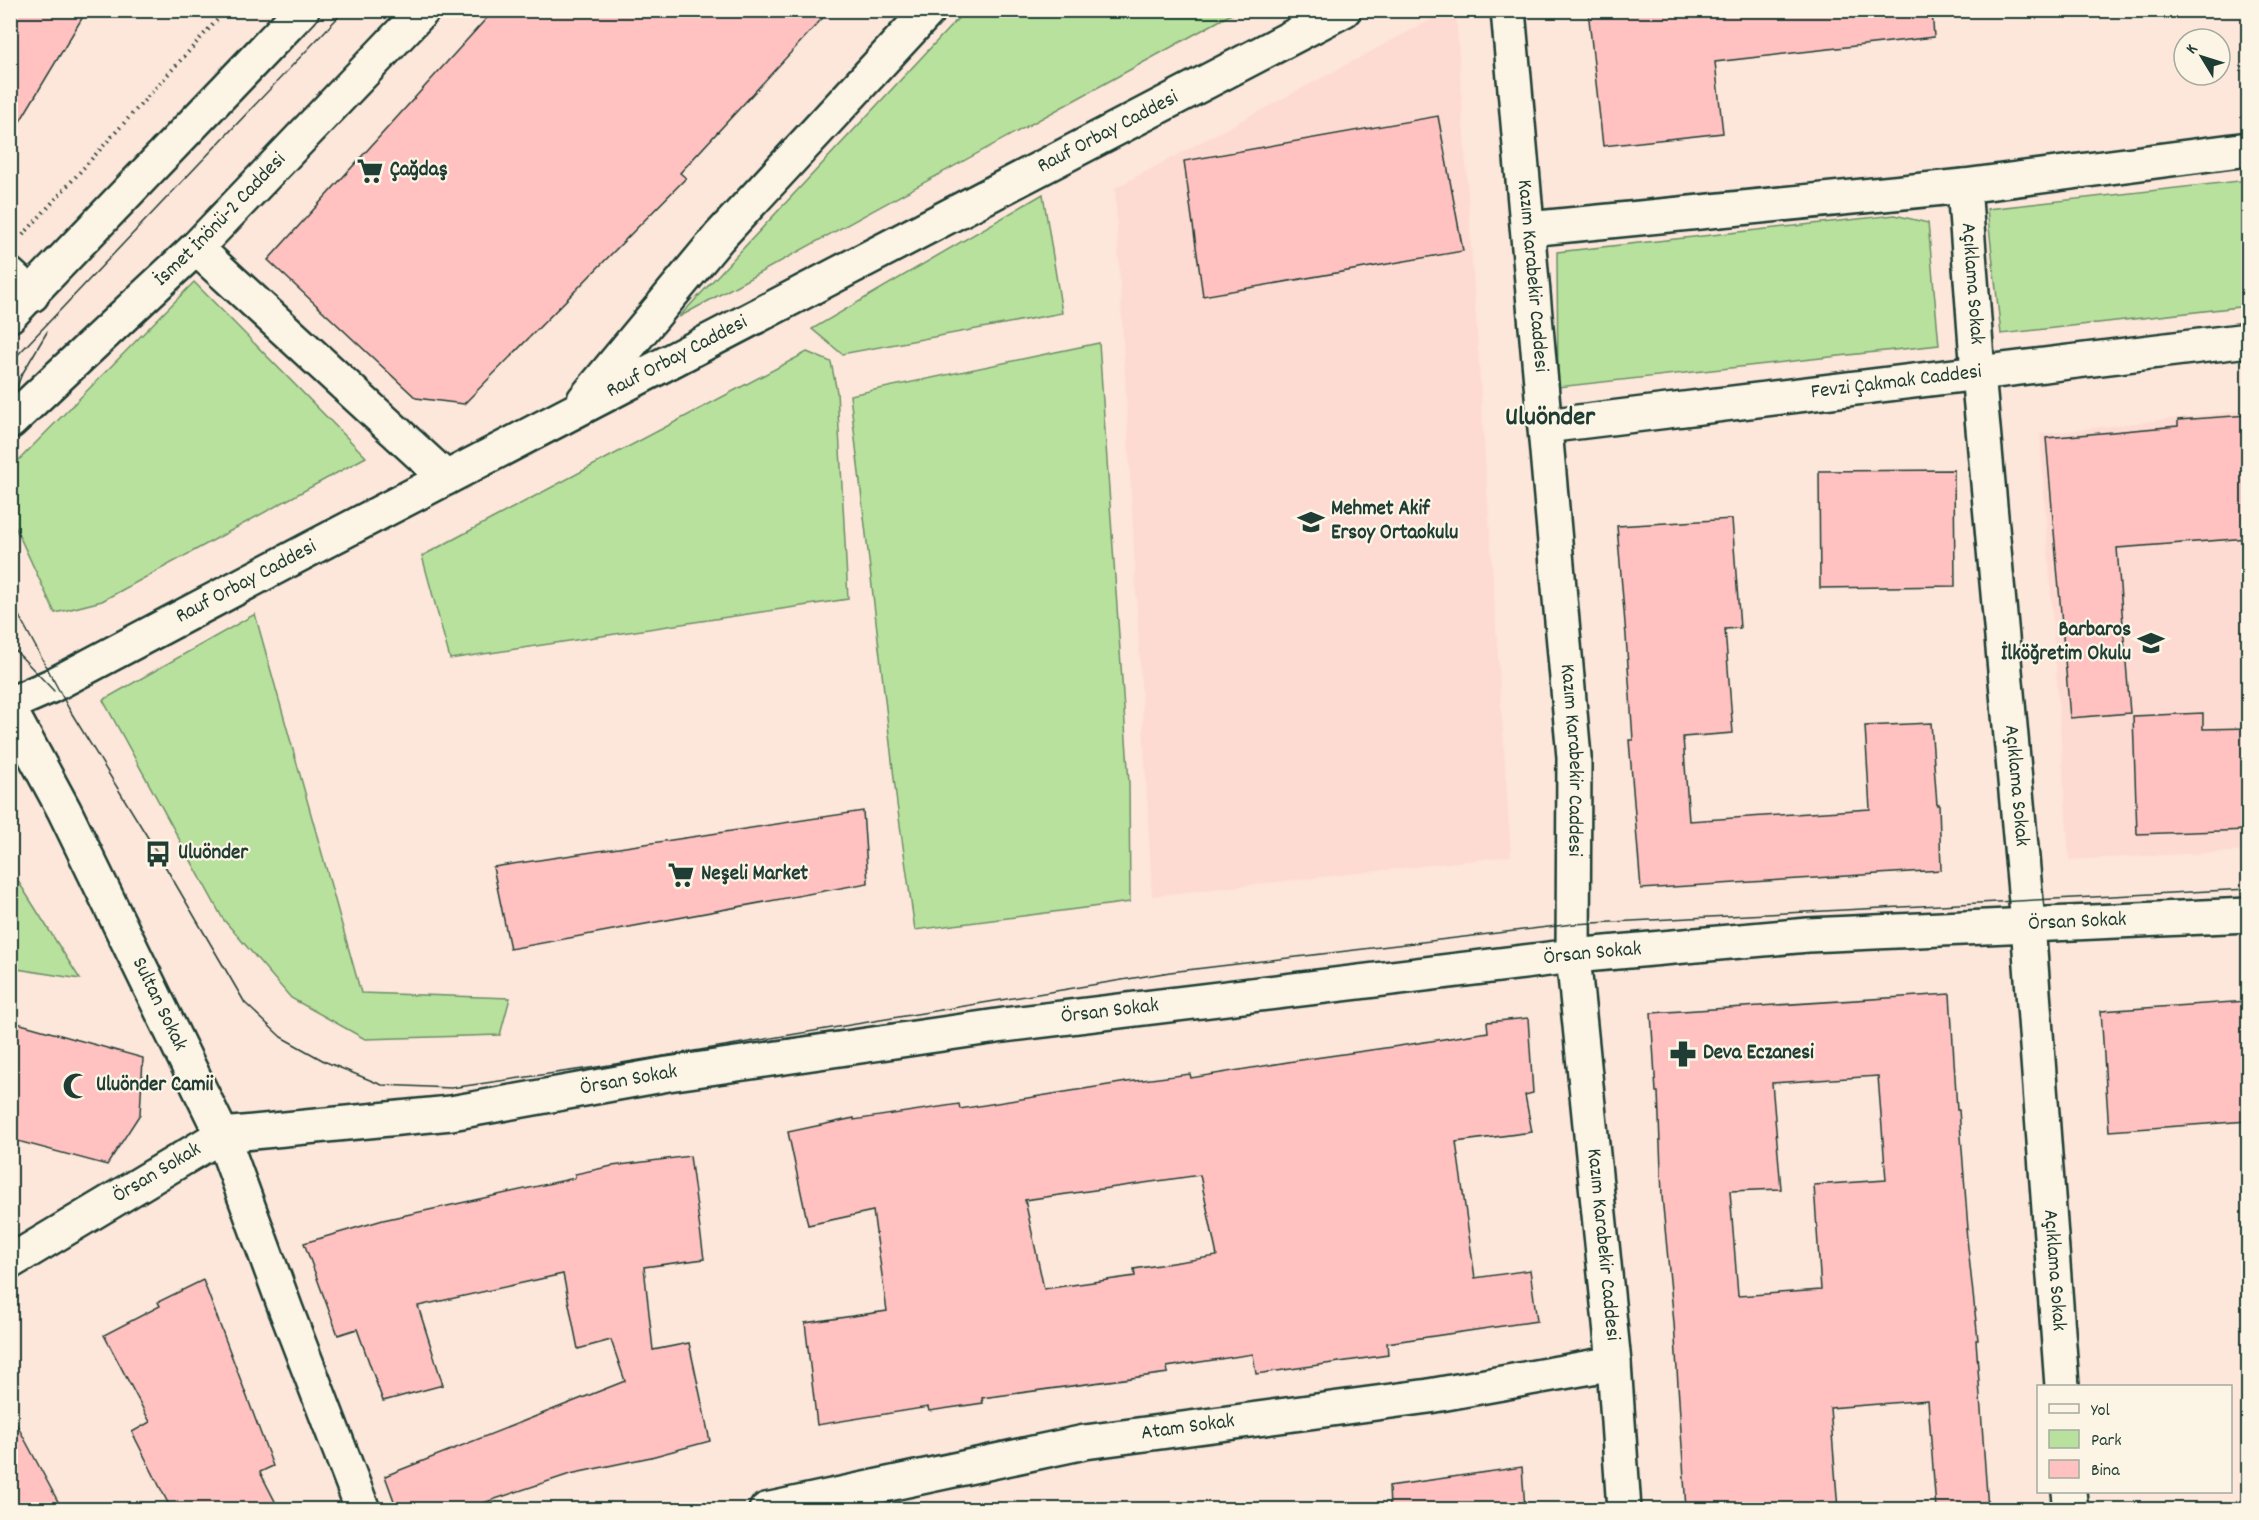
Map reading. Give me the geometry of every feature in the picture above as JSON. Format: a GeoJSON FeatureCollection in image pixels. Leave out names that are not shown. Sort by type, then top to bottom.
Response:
{"type":"FeatureCollection","features":[{"type":"Feature","properties":{"kind":"street"},"geometry":{"type":"LineString","coordinates":[[18,295],[302,10]]}},
{"type":"Feature","properties":{"kind":"street","name":"İsmet İnönü-2 Caddesi"},"geometry":{"type":"LineString","coordinates":[[10,422],[196,248],[423,10]]}},
{"type":"Feature","properties":{"kind":"street"},"geometry":{"type":"LineString","coordinates":[[575,411],[719,237],[929,10]]}},
{"type":"Feature","properties":{"kind":"street","name":"Rauf Orbay Caddesi"},"geometry":{"type":"LineString","coordinates":[[10,704],[51,687],[446,478],[1344,10]]}},
{"type":"Feature","properties":{"kind":"street","name":"Kazım Karabekir Caddesi"},"geometry":{"type":"LineString","coordinates":[[1509,10],[1574,757],[1573,956],[1614,1363],[1624,1509]]}},
{"type":"Feature","properties":{"kind":"street"},"geometry":{"type":"LineString","coordinates":[[1528,229],[1964,186],[2248,149]]}},
{"type":"Feature","properties":{"kind":"street","name":"Açıklama Sokak"},"geometry":{"type":"LineString","coordinates":[[1964,186],[1978,373],[2028,924],[2062,1385]]}},
{"type":"Feature","properties":{"kind":"street"},"geometry":{"type":"LineString","coordinates":[[196,248],[446,478]]}},
{"type":"Feature","properties":{"kind":"street","name":"Fevzi Çakmak Caddesi"},"geometry":{"type":"LineString","coordinates":[[1545,426],[2248,340]]}},
{"type":"Feature","properties":{"kind":"street","name":"Sultan Sokak"},"geometry":{"type":"LineString","coordinates":[[10,710],[64,810],[222,1136],[363,1509]]}},
{"type":"Feature","properties":{"kind":"street","name":"Örsan Sokak"},"geometry":{"type":"LineString","coordinates":[[10,1262],[222,1136],[451,1113],[668,1074],[1004,1024],[1573,956],[1808,935],[2248,915]]}},
{"type":"Feature","properties":{"kind":"street","name":"Atam Sokak"},"geometry":{"type":"LineString","coordinates":[[765,1509],[1085,1442],[1429,1396],[1614,1363]]}},
{"type":"Feature","properties":{"kind":"street"},"geometry":{"type":"LineString","coordinates":[[2069,1493],[2071,1509]]}},
{"type":"Feature","properties":{"kind":"path"},"geometry":{"type":"LineString","coordinates":[[20,239],[226,10]]}},
{"type":"Feature","properties":{"kind":"shaded area","name":"Mehmet Akif Ersoy Ortaokulu"},"geometry":{"type":"Polygon","coordinates":[[[1447,11],[1456,11],[1511,856],[1152,896],[1115,188],[1447,11]]]}},
{"type":"Feature","properties":{"kind":"shaded area","name":"Barbaros İlköğretim Okulu"},"geometry":{"type":"Polygon","coordinates":[[[2248,410],[2248,851],[2069,860],[2040,434],[2248,410]]]}},
{"type":"Feature","properties":{"kind":"green space"},"geometry":{"type":"Polygon","coordinates":[[[965,11],[1237,11],[679,317],[965,11]]]}},
{"type":"Feature","properties":{"kind":"green space"},"geometry":{"type":"Polygon","coordinates":[[[2248,180],[2248,306],[2001,334],[1987,209],[2248,180]]]}},
{"type":"Feature","properties":{"kind":"green space"},"geometry":{"type":"Polygon","coordinates":[[[1043,194],[1062,313],[842,354],[812,329],[1043,194]]]}},
{"type":"Feature","properties":{"kind":"green space"},"geometry":{"type":"Polygon","coordinates":[[[1895,215],[1928,223],[1939,345],[1558,387],[1557,252],[1895,215]]]}},
{"type":"Feature","properties":{"kind":"green space"},"geometry":{"type":"Polygon","coordinates":[[[194,282],[366,457],[102,601],[55,613],[11,518],[11,468],[194,282]]]}},
{"type":"Feature","properties":{"kind":"green space"},"geometry":{"type":"Polygon","coordinates":[[[1099,343],[1129,783],[1130,902],[915,930],[897,804],[850,395],[1099,343]]]}},
{"type":"Feature","properties":{"kind":"green space"},"geometry":{"type":"Polygon","coordinates":[[[807,352],[831,362],[837,392],[848,599],[450,659],[422,556],[807,352]]]}},
{"type":"Feature","properties":{"kind":"green space"},"geometry":{"type":"Polygon","coordinates":[[[255,614],[361,993],[510,998],[500,1035],[365,1039],[291,998],[223,919],[103,700],[255,614]]]}},
{"type":"Feature","properties":{"kind":"green space"},"geometry":{"type":"Polygon","coordinates":[[[11,870],[80,979],[11,968],[11,870]]]}},
{"type":"Feature","properties":{"kind":"building"},"geometry":{"type":"Polygon","coordinates":[[[10,10],[87,10],[10,138],[10,10]]]}},
{"type":"Feature","properties":{"kind":"building"},"geometry":{"type":"Polygon","coordinates":[[[494,10],[830,10],[680,173],[686,178],[464,404],[416,398],[268,260],[494,10]]]}},
{"type":"Feature","properties":{"kind":"building"},"geometry":{"type":"Polygon","coordinates":[[[1588,10],[1932,10],[1934,37],[1715,62],[1723,133],[1603,146],[1588,10]]]}},
{"type":"Feature","properties":{"kind":"building"},"geometry":{"type":"Polygon","coordinates":[[[1438,116],[1463,251],[1203,296],[1184,161],[1438,116]]]}},
{"type":"Feature","properties":{"kind":"building"},"geometry":{"type":"Polygon","coordinates":[[[2248,415],[2248,538],[2117,548],[2130,713],[2070,718],[2046,438],[2178,426],[2178,420],[2248,415]]]}},
{"type":"Feature","properties":{"kind":"building"},"geometry":{"type":"Polygon","coordinates":[[[1954,470],[1955,586],[1820,588],[1819,471],[1954,470]]]}},
{"type":"Feature","properties":{"kind":"building"},"geometry":{"type":"Polygon","coordinates":[[[1732,519],[1740,628],[1725,629],[1733,733],[1683,737],[1689,821],[1870,809],[1865,726],[1931,723],[1937,805],[1939,804],[1941,870],[1641,889],[1629,740],[1633,740],[1617,526],[1732,519]]]}},
{"type":"Feature","properties":{"kind":"building"},"geometry":{"type":"Polygon","coordinates":[[[2203,713],[2203,729],[2248,728],[2248,830],[2137,834],[2133,716],[2203,713]]]}},
{"type":"Feature","properties":{"kind":"building","name":"Neşeli Market"},"geometry":{"type":"Polygon","coordinates":[[[863,811],[868,883],[510,949],[493,867],[863,811]]]}},
{"type":"Feature","properties":{"kind":"building"},"geometry":{"type":"Polygon","coordinates":[[[1950,994],[1957,1110],[1959,1110],[1968,1229],[1966,1229],[1978,1340],[1976,1340],[1988,1509],[1936,1509],[1928,1400],[1830,1408],[1838,1509],[1686,1509],[1674,1323],[1662,1196],[1658,1092],[1656,1092],[1651,1013],[1950,994]],[[1878,1076],[1772,1083],[1781,1189],[1730,1191],[1738,1296],[1821,1290],[1814,1185],[1886,1180],[1878,1076]]]}},
{"type":"Feature","properties":{"kind":"building"},"geometry":{"type":"Polygon","coordinates":[[[2248,1001],[2248,1121],[2109,1131],[2101,1011],[2248,1001]]]}},
{"type":"Feature","properties":{"kind":"building"},"geometry":{"type":"Polygon","coordinates":[[[1528,1018],[1533,1093],[1525,1095],[1532,1132],[1456,1142],[1475,1278],[1530,1270],[1537,1321],[1387,1343],[1388,1355],[1256,1374],[1253,1354],[1167,1367],[1168,1373],[982,1398],[983,1403],[929,1411],[928,1407],[817,1425],[805,1323],[887,1311],[873,1211],[808,1225],[788,1132],[854,1118],[854,1120],[959,1104],[960,1109],[1190,1074],[1191,1078],[1488,1032],[1487,1022],[1528,1018]],[[1200,1175],[1025,1200],[1044,1289],[1135,1276],[1134,1269],[1217,1256],[1200,1175]]]}},
{"type":"Feature","properties":{"kind":"building","name":"Uluönder Camii"},"geometry":{"type":"Polygon","coordinates":[[[10,1021],[143,1058],[140,1114],[107,1165],[10,1139],[10,1021]]]}},
{"type":"Feature","properties":{"kind":"building"},"geometry":{"type":"Polygon","coordinates":[[[690,1156],[704,1259],[644,1267],[653,1350],[689,1343],[710,1441],[651,1457],[570,1474],[483,1503],[485,1509],[397,1509],[385,1476],[625,1381],[611,1340],[578,1349],[563,1274],[418,1306],[443,1385],[383,1401],[357,1329],[338,1335],[304,1243],[383,1220],[575,1178],[575,1174],[612,1166],[690,1156]]]}},
{"type":"Feature","properties":{"kind":"building"},"geometry":{"type":"Polygon","coordinates":[[[203,1280],[273,1466],[260,1472],[279,1509],[171,1509],[132,1432],[150,1422],[104,1335],[160,1306],[158,1302],[203,1280]]]}},
{"type":"Feature","properties":{"kind":"building"},"geometry":{"type":"Polygon","coordinates":[[[10,1412],[62,1509],[10,1509],[10,1412]]]}},
{"type":"Feature","properties":{"kind":"building"},"geometry":{"type":"Polygon","coordinates":[[[1522,1467],[1525,1509],[1390,1509],[1389,1486],[1522,1467]]]}},
{"type":"Feature","properties":{"kind":"tram line"},"geometry":{"type":"LineString","coordinates":[[10,363],[345,10]]}},
{"type":"Feature","properties":{"kind":"tram line"},"geometry":{"type":"LineString","coordinates":[[10,406],[21,376],[47,332]]}},
{"type":"Feature","properties":{"kind":"tram line"},"geometry":{"type":"LineString","coordinates":[[10,599],[69,709],[158,854],[245,1003],[281,1037],[326,1062],[382,1085],[451,1088],[597,1067],[1170,972],[1573,924],[2248,889]]}},
{"type":"Feature","properties":{"kind":"tram line"},"geometry":{"type":"LineString","coordinates":[[10,645],[54,691]]}},
{"type":"Feature","properties":{"kind":"place","name":"Çağdaş"},"geometry":{"type":"Point","coordinates":[370,171]}},
{"type":"Feature","properties":{"kind":"place","name":"Mehmet Akif Ersoy Ortaokulu"},"geometry":{"type":"Point","coordinates":[1311,522]}},
{"type":"Feature","properties":{"kind":"place","name":"Barbaros İlköğretim Okulu"},"geometry":{"type":"Point","coordinates":[2151,643]}},
{"type":"Feature","properties":{"kind":"place","name":"Uluönder"},"geometry":{"type":"Point","coordinates":[158,854]}},
{"type":"Feature","properties":{"kind":"place","name":"Neşeli Market"},"geometry":{"type":"Point","coordinates":[681,875]}},
{"type":"Feature","properties":{"kind":"place","name":"Deva Eczanesi"},"geometry":{"type":"Point","coordinates":[1683,1054]}},
{"type":"Feature","properties":{"kind":"place","name":"Uluönder Camii"},"geometry":{"type":"Point","coordinates":[76,1086]}},
{"type":"Feature","properties":{"kind":"district","name":"Uluönder"},"geometry":{"type":"Point","coordinates":[1550,418]}}]}
